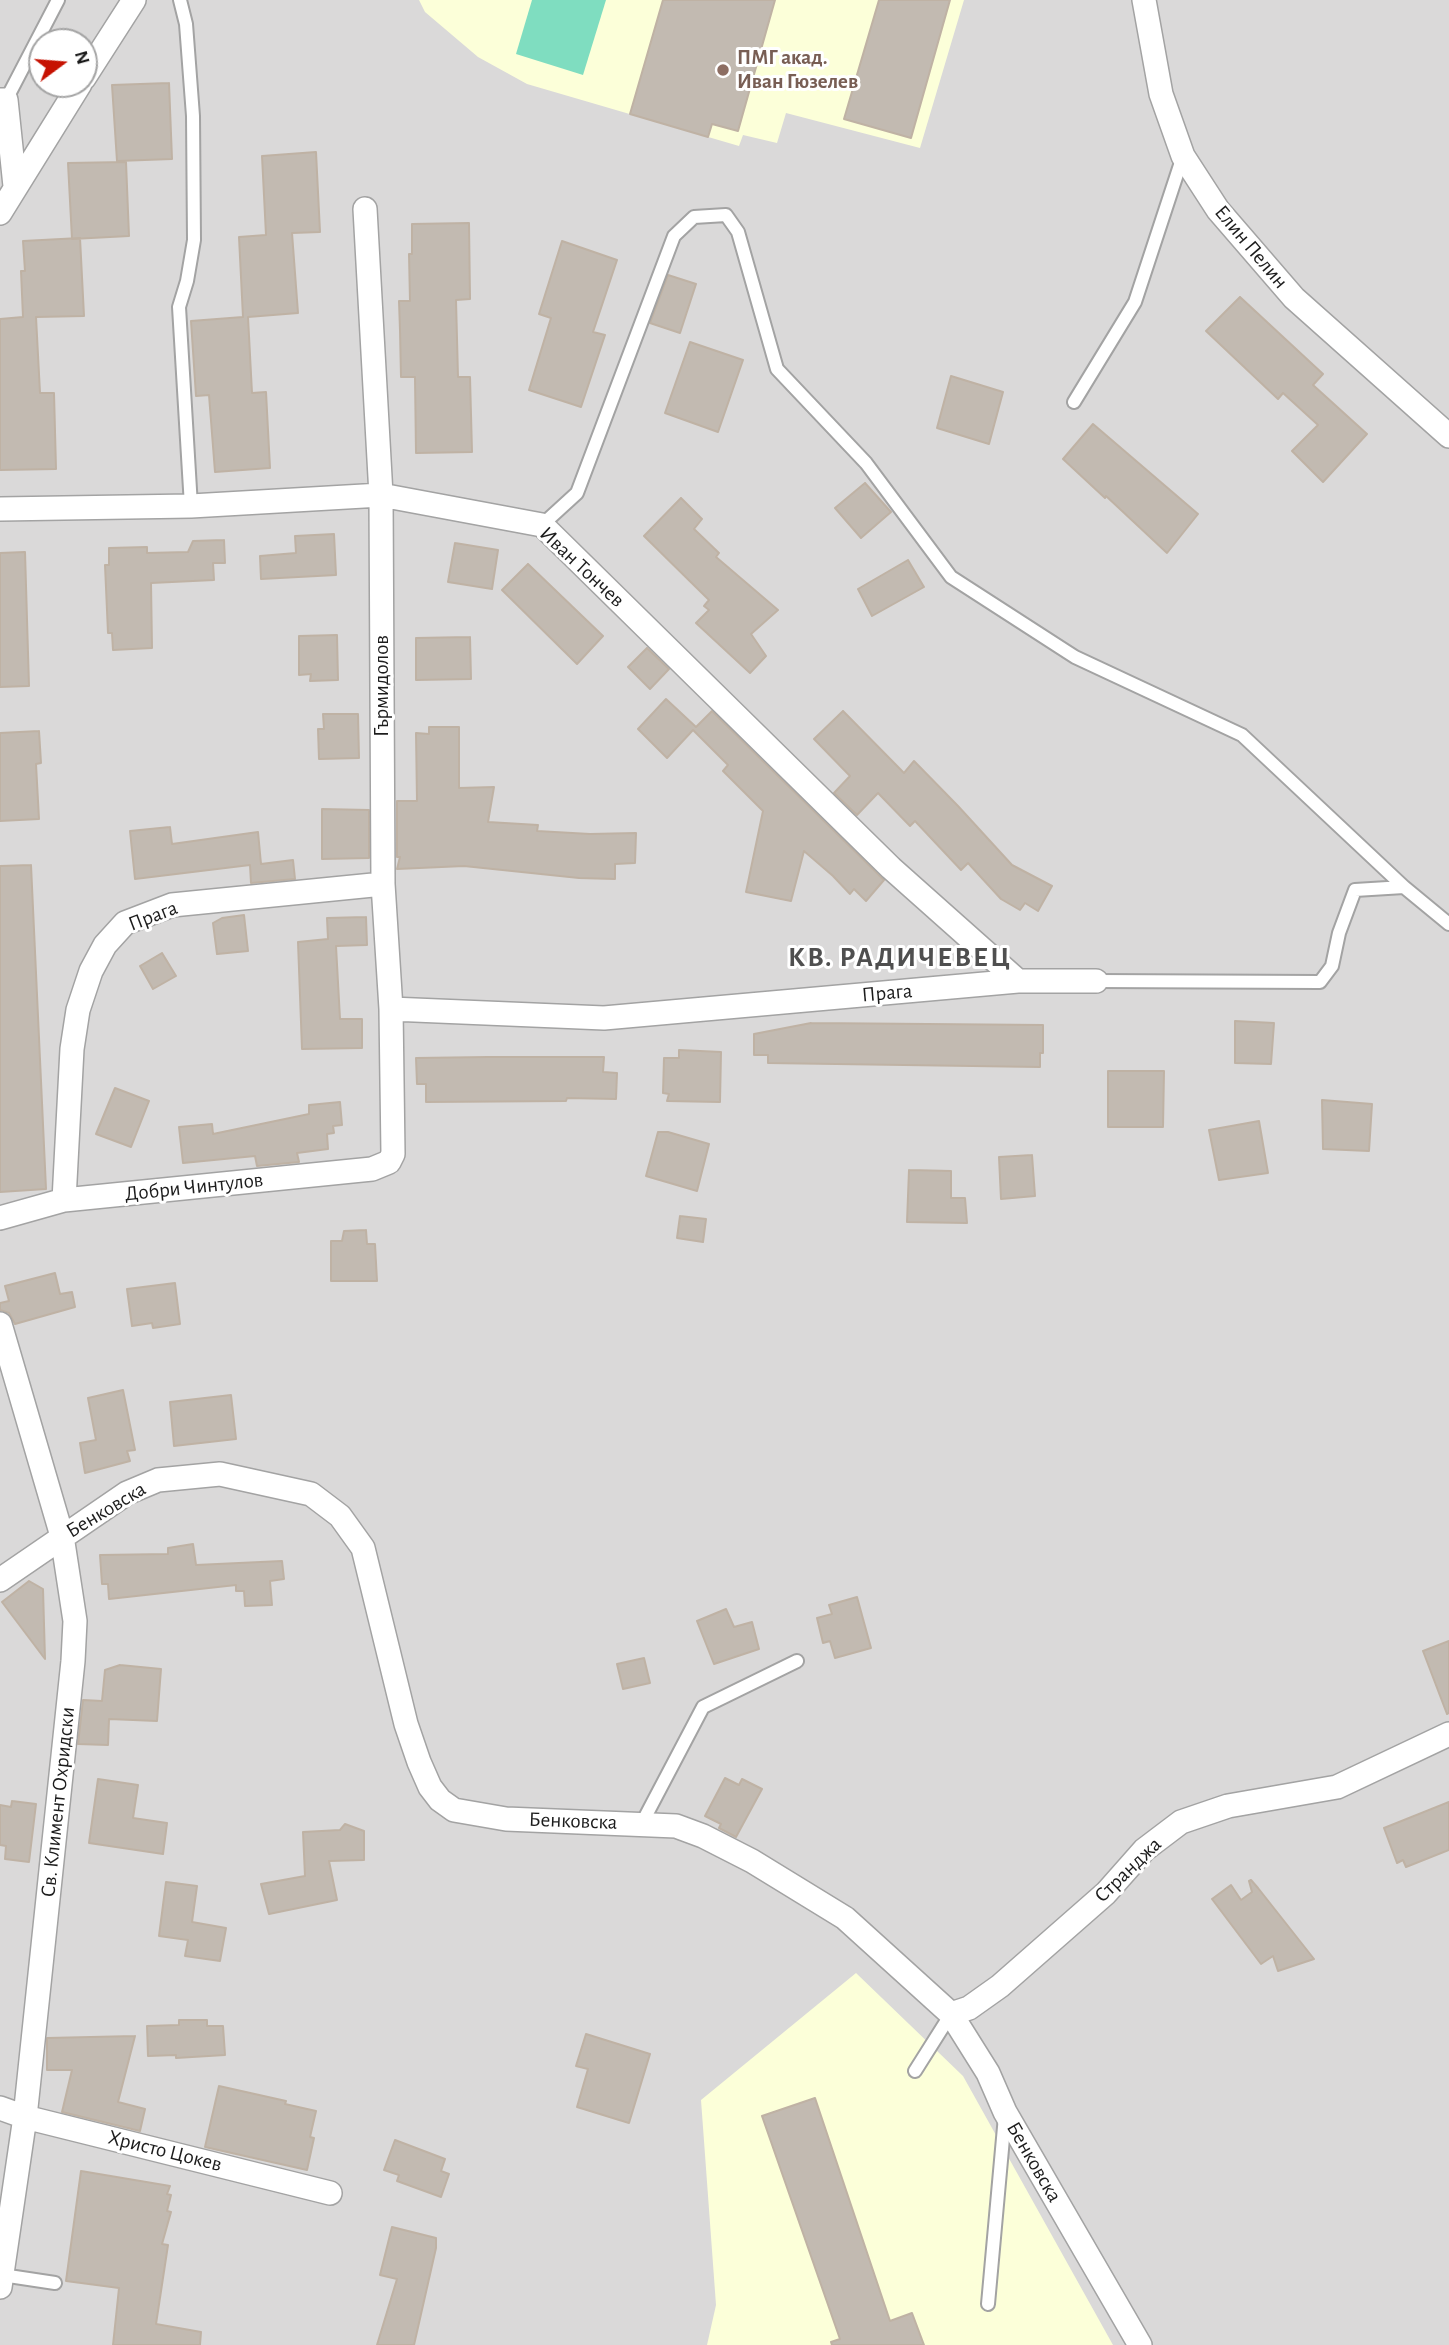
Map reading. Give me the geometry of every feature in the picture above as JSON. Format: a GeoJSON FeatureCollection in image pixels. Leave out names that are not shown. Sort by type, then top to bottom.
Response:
{"type":"FeatureCollection","features":[{"type":"Feature","properties":{"kind":"street"},"geometry":{"type":"LineString","coordinates":[[98,56],[134,0]]}},
{"type":"Feature","properties":{"kind":"street","name":"Елин Пелин"},"geometry":{"type":"LineString","coordinates":[[1144,0],[1161,94],[1183,156],[1218,210],[1294,298],[1449,436]]}},
{"type":"Feature","properties":{"kind":"street"},"geometry":{"type":"LineString","coordinates":[[0,213],[71,98]]}},
{"type":"Feature","properties":{"kind":"street"},"geometry":{"type":"LineString","coordinates":[[3,100],[15,186]]}},
{"type":"Feature","properties":{"kind":"street","name":"Гърмидолов"},"geometry":{"type":"LineString","coordinates":[[365,209],[381,495],[383,884],[391,1009],[393,1146],[389,1162]]}},
{"type":"Feature","properties":{"kind":"street","name":"Иван Тончев"},"geometry":{"type":"LineString","coordinates":[[0,509],[191,506],[381,495],[542,526],[891,868],[1018,981]]}},
{"type":"Feature","properties":{"kind":"street","name":"Прага"},"geometry":{"type":"LineString","coordinates":[[64,1200],[72,1049],[78,1010],[91,971],[104,945],[125,923],[172,905],[383,884]]}},
{"type":"Feature","properties":{"kind":"street","name":"Прага"},"geometry":{"type":"LineString","coordinates":[[391,1009],[604,1018],[1018,981],[1096,981]]}},
{"type":"Feature","properties":{"kind":"street","name":"Добри Чинтулов"},"geometry":{"type":"LineString","coordinates":[[0,1218],[64,1200],[372,1169],[389,1162]]}},
{"type":"Feature","properties":{"kind":"street","name":"Св. Климент Охридски"},"geometry":{"type":"LineString","coordinates":[[0,1324],[62,1536],[75,1622],[25,2117],[1,2281]]}},
{"type":"Feature","properties":{"kind":"street","name":"Бенковска"},"geometry":{"type":"LineString","coordinates":[[0,1580],[127,1493],[158,1480],[220,1474],[311,1494],[340,1516],[363,1548],[406,1724],[430,1787],[440,1800],[454,1810],[506,1819],[676,1826],[703,1836],[752,1861],[845,1918],[951,2014],[988,2073],[1005,2112],[1140,2345]]}},
{"type":"Feature","properties":{"kind":"street","name":"Странджа"},"geometry":{"type":"LineString","coordinates":[[951,2014],[969,2008],[1000,1986],[1107,1893],[1144,1850],[1181,1822],[1228,1806],[1337,1787],[1449,1734]]}},
{"type":"Feature","properties":{"kind":"street","name":"Христо Цокев"},"geometry":{"type":"LineString","coordinates":[[0,2108],[25,2117],[330,2193]]}},
{"type":"Feature","properties":{"kind":"lane"},"geometry":{"type":"LineString","coordinates":[[3,100],[58,0]]}},
{"type":"Feature","properties":{"kind":"lane"},"geometry":{"type":"LineString","coordinates":[[180,0],[186,24],[193,116],[194,240],[187,281],[178,307],[191,506]]}},
{"type":"Feature","properties":{"kind":"lane"},"geometry":{"type":"LineString","coordinates":[[1074,402],[1135,302],[1183,156]]}},
{"type":"Feature","properties":{"kind":"lane"},"geometry":{"type":"LineString","coordinates":[[542,526],[577,493],[674,236],[694,217],[726,215],[738,232],[777,369],[866,463],[951,577],[1075,657],[1242,735],[1404,887],[1449,924]]}},
{"type":"Feature","properties":{"kind":"lane","name":"Прага"},"geometry":{"type":"LineString","coordinates":[[1096,981],[1320,982],[1332,966],[1339,933],[1355,890],[1404,887]]}},
{"type":"Feature","properties":{"kind":"lane"},"geometry":{"type":"LineString","coordinates":[[642,1823],[703,1707],[797,1661]]}},
{"type":"Feature","properties":{"kind":"lane"},"geometry":{"type":"LineString","coordinates":[[915,2071],[951,2014]]}},
{"type":"Feature","properties":{"kind":"lane"},"geometry":{"type":"LineString","coordinates":[[988,2304],[1005,2112]]}},
{"type":"Feature","properties":{"kind":"lane"},"geometry":{"type":"LineString","coordinates":[[1,2281],[55,2283]]}},
{"type":"Feature","properties":{"kind":"shaded area"},"geometry":{"type":"Polygon","coordinates":[[[0,0],[1449,0],[1449,2345],[0,2345],[0,0]]]}},
{"type":"Feature","properties":{"kind":"shaded area","name":"ПМГ акад. Иван Гюзелев"},"geometry":{"type":"Polygon","coordinates":[[[419,0],[964,0],[920,148],[786,113],[777,143],[743,135],[739,146],[527,84],[478,57],[425,12],[419,0]]]}},
{"type":"Feature","properties":{"kind":"shaded area"},"geometry":{"type":"Polygon","coordinates":[[[856,1973],[963,2076],[1113,2345],[707,2345],[716,2305],[701,2100],[856,1973]]]}},
{"type":"Feature","properties":{"kind":"green space"},"geometry":{"type":"Polygon","coordinates":[[[532,0],[606,0],[583,75],[516,54],[532,0]]]}},
{"type":"Feature","properties":{"kind":"building"},"geometry":{"type":"Polygon","coordinates":[[[663,0],[775,0],[738,131],[712,124],[708,137],[630,114],[663,0]]]}},
{"type":"Feature","properties":{"kind":"building"},"geometry":{"type":"Polygon","coordinates":[[[879,0],[950,0],[911,138],[844,119],[879,0]]]}},
{"type":"Feature","properties":{"kind":"building"},"geometry":{"type":"Polygon","coordinates":[[[169,83],[172,159],[117,161],[112,85],[169,83]]]}},
{"type":"Feature","properties":{"kind":"building"},"geometry":{"type":"Polygon","coordinates":[[[316,152],[320,232],[292,233],[298,313],[248,317],[252,393],[266,392],[270,468],[215,472],[209,395],[196,396],[191,321],[243,317],[239,237],[266,235],[262,156],[316,152]]]}},
{"type":"Feature","properties":{"kind":"building"},"geometry":{"type":"Polygon","coordinates":[[[126,162],[129,236],[72,239],[68,163],[126,162]]]}},
{"type":"Feature","properties":{"kind":"building"},"geometry":{"type":"Polygon","coordinates":[[[469,223],[470,299],[456,300],[458,377],[470,377],[472,452],[416,453],[415,377],[401,377],[399,301],[410,301],[409,254],[412,254],[412,224],[469,223]]]}},
{"type":"Feature","properties":{"kind":"building"},"geometry":{"type":"Polygon","coordinates":[[[80,238],[84,316],[36,317],[40,393],[54,393],[56,469],[0,470],[0,319],[23,317],[23,241],[80,238]]]}},
{"type":"Feature","properties":{"kind":"building"},"geometry":{"type":"Polygon","coordinates":[[[562,241],[617,260],[593,332],[605,335],[581,407],[529,390],[551,318],[539,314],[562,241]]]}},
{"type":"Feature","properties":{"kind":"building"},"geometry":{"type":"Polygon","coordinates":[[[668,275],[696,284],[680,333],[650,323],[668,275]]]}},
{"type":"Feature","properties":{"kind":"building"},"geometry":{"type":"Polygon","coordinates":[[[1240,297],[1323,374],[1313,385],[1367,434],[1323,482],[1292,451],[1318,425],[1283,393],[1278,399],[1206,331],[1240,297]]]}},
{"type":"Feature","properties":{"kind":"building"},"geometry":{"type":"Polygon","coordinates":[[[690,342],[743,360],[718,432],[665,413],[690,342]]]}},
{"type":"Feature","properties":{"kind":"building"},"geometry":{"type":"Polygon","coordinates":[[[951,376],[1003,392],[989,444],[937,428],[951,376]]]}},
{"type":"Feature","properties":{"kind":"building"},"geometry":{"type":"Polygon","coordinates":[[[1093,424],[1198,514],[1167,553],[1063,459],[1093,424]]]}},
{"type":"Feature","properties":{"kind":"building"},"geometry":{"type":"Polygon","coordinates":[[[865,483],[891,512],[861,538],[835,508],[865,483]]]}},
{"type":"Feature","properties":{"kind":"building"},"geometry":{"type":"Polygon","coordinates":[[[681,498],[702,519],[694,529],[719,553],[716,557],[778,610],[751,634],[766,656],[750,673],[696,623],[709,610],[704,606],[709,600],[644,536],[681,498]]]}},
{"type":"Feature","properties":{"kind":"building"},"geometry":{"type":"Polygon","coordinates":[[[334,534],[336,575],[261,579],[260,556],[296,553],[295,536],[334,534]]]}},
{"type":"Feature","properties":{"kind":"building"},"geometry":{"type":"Polygon","coordinates":[[[224,540],[225,563],[213,563],[214,580],[151,583],[152,648],[113,650],[112,633],[108,633],[105,565],[109,565],[109,548],[147,547],[147,553],[188,552],[193,541],[224,540]]]}},
{"type":"Feature","properties":{"kind":"building"},"geometry":{"type":"Polygon","coordinates":[[[455,543],[498,550],[492,589],[448,582],[455,543]]]}},
{"type":"Feature","properties":{"kind":"building"},"geometry":{"type":"Polygon","coordinates":[[[25,552],[29,686],[0,687],[0,553],[25,552]]]}},
{"type":"Feature","properties":{"kind":"building"},"geometry":{"type":"Polygon","coordinates":[[[908,560],[924,587],[872,616],[858,589],[908,560]]]}},
{"type":"Feature","properties":{"kind":"building"},"geometry":{"type":"Polygon","coordinates":[[[528,564],[603,636],[577,664],[502,590],[528,564]]]}},
{"type":"Feature","properties":{"kind":"building"},"geometry":{"type":"Polygon","coordinates":[[[337,635],[338,680],[310,681],[311,674],[299,675],[299,636],[337,635]]]}},
{"type":"Feature","properties":{"kind":"building"},"geometry":{"type":"Polygon","coordinates":[[[470,637],[471,679],[416,680],[416,638],[470,637]]]}},
{"type":"Feature","properties":{"kind":"building"},"geometry":{"type":"Polygon","coordinates":[[[647,648],[669,669],[650,689],[628,667],[647,648]]]}},
{"type":"Feature","properties":{"kind":"building"},"geometry":{"type":"Polygon","coordinates":[[[666,699],[696,727],[712,711],[884,880],[866,901],[854,889],[850,894],[804,851],[791,901],[746,892],[763,811],[723,771],[728,765],[693,730],[667,758],[638,729],[666,699]]]}},
{"type":"Feature","properties":{"kind":"building"},"geometry":{"type":"Polygon","coordinates":[[[843,711],[904,773],[914,761],[1012,865],[1052,886],[1038,911],[1025,903],[1020,910],[1001,899],[968,863],[961,870],[915,821],[910,826],[878,793],[857,815],[834,793],[850,776],[814,739],[843,711]]]}},
{"type":"Feature","properties":{"kind":"building"},"geometry":{"type":"Polygon","coordinates":[[[323,714],[358,714],[359,758],[319,759],[318,729],[324,729],[323,714]]]}},
{"type":"Feature","properties":{"kind":"building"},"geometry":{"type":"Polygon","coordinates":[[[429,727],[459,727],[459,788],[494,787],[488,822],[538,825],[537,831],[636,833],[635,863],[615,864],[615,879],[464,866],[397,869],[400,857],[397,857],[397,801],[417,801],[416,733],[429,734],[429,727]]]}},
{"type":"Feature","properties":{"kind":"building"},"geometry":{"type":"Polygon","coordinates":[[[39,731],[41,763],[36,764],[39,819],[0,821],[0,733],[39,731]]]}},
{"type":"Feature","properties":{"kind":"building"},"geometry":{"type":"Polygon","coordinates":[[[322,809],[369,810],[369,858],[322,859],[322,809]]]}},
{"type":"Feature","properties":{"kind":"building"},"geometry":{"type":"Polygon","coordinates":[[[170,827],[172,844],[258,832],[261,864],[293,860],[295,879],[251,883],[250,865],[135,879],[130,831],[170,827]]]}},
{"type":"Feature","properties":{"kind":"building"},"geometry":{"type":"Polygon","coordinates":[[[31,865],[46,1189],[0,1192],[0,866],[31,865]]]}},
{"type":"Feature","properties":{"kind":"building"},"geometry":{"type":"Polygon","coordinates":[[[244,915],[248,951],[217,954],[213,923],[222,918],[244,915]]]}},
{"type":"Feature","properties":{"kind":"building"},"geometry":{"type":"Polygon","coordinates":[[[366,917],[367,945],[336,946],[340,1019],[362,1019],[362,1048],[302,1049],[298,942],[328,939],[327,918],[366,917]]]}},
{"type":"Feature","properties":{"kind":"building"},"geometry":{"type":"Polygon","coordinates":[[[162,953],[176,976],[153,989],[140,966],[162,953]]]}},
{"type":"Feature","properties":{"kind":"building"},"geometry":{"type":"Polygon","coordinates":[[[1235,1021],[1274,1023],[1271,1064],[1235,1063],[1235,1021]]]}},
{"type":"Feature","properties":{"kind":"building"},"geometry":{"type":"Polygon","coordinates":[[[811,1023],[1043,1025],[1043,1053],[1040,1053],[1040,1067],[768,1063],[768,1055],[754,1055],[754,1034],[811,1023]]]}},
{"type":"Feature","properties":{"kind":"building"},"geometry":{"type":"Polygon","coordinates":[[[679,1050],[721,1052],[720,1102],[667,1101],[669,1094],[663,1093],[664,1058],[679,1058],[679,1050]]]}},
{"type":"Feature","properties":{"kind":"building"},"geometry":{"type":"Polygon","coordinates":[[[604,1057],[603,1072],[617,1073],[616,1099],[426,1102],[426,1084],[417,1084],[416,1058],[604,1057]]]}},
{"type":"Feature","properties":{"kind":"building"},"geometry":{"type":"Polygon","coordinates":[[[1108,1071],[1164,1071],[1163,1127],[1108,1127],[1108,1071]]]}},
{"type":"Feature","properties":{"kind":"building"},"geometry":{"type":"Polygon","coordinates":[[[115,1088],[149,1101],[131,1147],[96,1134],[115,1088]]]}},
{"type":"Feature","properties":{"kind":"building"},"geometry":{"type":"Polygon","coordinates":[[[1322,1100],[1372,1104],[1369,1151],[1323,1149],[1322,1100]]]}},
{"type":"Feature","properties":{"kind":"building"},"geometry":{"type":"Polygon","coordinates":[[[340,1102],[342,1125],[333,1126],[334,1133],[327,1134],[328,1149],[297,1153],[299,1162],[257,1166],[255,1156],[183,1163],[179,1127],[212,1124],[213,1134],[309,1114],[309,1105],[340,1102]]]}},
{"type":"Feature","properties":{"kind":"building"},"geometry":{"type":"Polygon","coordinates":[[[1259,1121],[1268,1173],[1219,1180],[1209,1130],[1259,1121]]]}},
{"type":"Feature","properties":{"kind":"building"},"geometry":{"type":"Polygon","coordinates":[[[658,1132],[668,1132],[709,1144],[697,1191],[646,1176],[658,1132]]]}},
{"type":"Feature","properties":{"kind":"building"},"geometry":{"type":"Polygon","coordinates":[[[1032,1155],[1035,1196],[1001,1199],[999,1157],[1032,1155]]]}},
{"type":"Feature","properties":{"kind":"building"},"geometry":{"type":"Polygon","coordinates":[[[909,1170],[951,1171],[951,1198],[965,1198],[967,1223],[907,1222],[909,1170]]]}},
{"type":"Feature","properties":{"kind":"building"},"geometry":{"type":"Polygon","coordinates":[[[680,1216],[706,1219],[703,1242],[677,1238],[680,1216]]]}},
{"type":"Feature","properties":{"kind":"building"},"geometry":{"type":"Polygon","coordinates":[[[366,1230],[367,1244],[375,1244],[377,1281],[331,1281],[331,1241],[342,1241],[344,1231],[366,1230]]]}},
{"type":"Feature","properties":{"kind":"building"},"geometry":{"type":"Polygon","coordinates":[[[55,1273],[60,1294],[72,1292],[75,1307],[15,1324],[9,1313],[0,1310],[0,1303],[9,1301],[5,1286],[55,1273]]]}},
{"type":"Feature","properties":{"kind":"building"},"geometry":{"type":"Polygon","coordinates":[[[175,1283],[180,1324],[153,1328],[152,1323],[132,1326],[127,1289],[175,1283]]]}},
{"type":"Feature","properties":{"kind":"building"},"geometry":{"type":"Polygon","coordinates":[[[123,1390],[135,1450],[127,1451],[130,1461],[85,1473],[80,1443],[96,1440],[88,1398],[123,1390]]]}},
{"type":"Feature","properties":{"kind":"building"},"geometry":{"type":"Polygon","coordinates":[[[231,1395],[236,1439],[174,1446],[170,1402],[231,1395]]]}},
{"type":"Feature","properties":{"kind":"building"},"geometry":{"type":"Polygon","coordinates":[[[193,1544],[196,1565],[282,1561],[284,1579],[270,1581],[272,1605],[245,1606],[244,1591],[236,1591],[236,1585],[109,1599],[108,1584],[102,1584],[100,1555],[168,1554],[168,1548],[193,1544]]]}},
{"type":"Feature","properties":{"kind":"building"},"geometry":{"type":"Polygon","coordinates":[[[29,1581],[43,1589],[45,1659],[2,1602],[29,1581]]]}},
{"type":"Feature","properties":{"kind":"building"},"geometry":{"type":"Polygon","coordinates":[[[857,1597],[871,1648],[835,1658],[830,1641],[823,1643],[817,1618],[832,1614],[829,1605],[857,1597]]]}},
{"type":"Feature","properties":{"kind":"building"},"geometry":{"type":"Polygon","coordinates":[[[726,1609],[734,1627],[752,1622],[759,1649],[714,1664],[697,1621],[726,1609]]]}},
{"type":"Feature","properties":{"kind":"building"},"geometry":{"type":"Polygon","coordinates":[[[1449,1641],[1449,1713],[1447,1714],[1423,1651],[1449,1641]]]}},
{"type":"Feature","properties":{"kind":"building"},"geometry":{"type":"Polygon","coordinates":[[[644,1658],[650,1683],[623,1689],[617,1664],[644,1658]]]}},
{"type":"Feature","properties":{"kind":"building"},"geometry":{"type":"Polygon","coordinates":[[[120,1665],[161,1669],[157,1721],[109,1719],[108,1745],[78,1744],[83,1700],[102,1701],[105,1670],[120,1665]]]}},
{"type":"Feature","properties":{"kind":"building"},"geometry":{"type":"Polygon","coordinates":[[[725,1778],[739,1785],[742,1779],[762,1789],[736,1837],[719,1828],[721,1824],[705,1816],[725,1778]]]}},
{"type":"Feature","properties":{"kind":"building"},"geometry":{"type":"Polygon","coordinates":[[[98,1779],[138,1785],[133,1818],[167,1823],[163,1854],[89,1843],[98,1779]]]}},
{"type":"Feature","properties":{"kind":"building"},"geometry":{"type":"Polygon","coordinates":[[[12,1801],[36,1804],[29,1862],[5,1859],[6,1846],[0,1845],[0,1805],[11,1807],[12,1801]]]}},
{"type":"Feature","properties":{"kind":"building"},"geometry":{"type":"Polygon","coordinates":[[[1449,1802],[1449,1850],[1406,1867],[1403,1860],[1397,1863],[1384,1828],[1449,1802]]]}},
{"type":"Feature","properties":{"kind":"building"},"geometry":{"type":"Polygon","coordinates":[[[345,1824],[364,1831],[364,1860],[329,1861],[337,1900],[269,1914],[261,1884],[305,1876],[303,1832],[340,1830],[345,1824]]]}},
{"type":"Feature","properties":{"kind":"building"},"geometry":{"type":"Polygon","coordinates":[[[1251,1880],[1314,1959],[1278,1971],[1273,1956],[1261,1964],[1212,1899],[1231,1885],[1241,1900],[1252,1892],[1251,1880]]]}},
{"type":"Feature","properties":{"kind":"building"},"geometry":{"type":"Polygon","coordinates":[[[166,1882],[197,1886],[192,1922],[226,1928],[220,1961],[185,1956],[188,1940],[159,1936],[166,1882]]]}},
{"type":"Feature","properties":{"kind":"building"},"geometry":{"type":"Polygon","coordinates":[[[179,2020],[207,2020],[207,2026],[223,2026],[225,2055],[176,2058],[176,2055],[148,2056],[147,2026],[179,2025],[179,2020]]]}},
{"type":"Feature","properties":{"kind":"building"},"geometry":{"type":"Polygon","coordinates":[[[586,2034],[650,2054],[629,2123],[577,2107],[588,2069],[576,2066],[586,2034]]]}},
{"type":"Feature","properties":{"kind":"building"},"geometry":{"type":"Polygon","coordinates":[[[135,2036],[118,2102],[145,2109],[140,2131],[62,2112],[72,2070],[47,2070],[47,2038],[135,2036]]]}},
{"type":"Feature","properties":{"kind":"building"},"geometry":{"type":"Polygon","coordinates":[[[219,2086],[286,2101],[285,2104],[316,2111],[307,2170],[205,2147],[219,2086]]]}},
{"type":"Feature","properties":{"kind":"building"},"geometry":{"type":"Polygon","coordinates":[[[815,2098],[890,2321],[912,2313],[924,2345],[832,2345],[831,2342],[840,2339],[762,2116],[815,2098]]]}},
{"type":"Feature","properties":{"kind":"building"},"geometry":{"type":"Polygon","coordinates":[[[395,2140],[445,2159],[441,2171],[449,2174],[441,2197],[397,2181],[399,2175],[384,2170],[395,2140]]]}},
{"type":"Feature","properties":{"kind":"building"},"geometry":{"type":"Polygon","coordinates":[[[81,2171],[170,2186],[167,2211],[171,2212],[162,2244],[168,2245],[156,2324],[201,2332],[200,2345],[113,2345],[119,2288],[66,2281],[81,2171]]]}},
{"type":"Feature","properties":{"kind":"building"},"geometry":{"type":"Polygon","coordinates":[[[392,2227],[436,2238],[414,2345],[377,2345],[397,2279],[380,2275],[392,2227]]]}},
{"type":"Feature","properties":{"kind":"place","name":"ПМГ акад. Иван Гюзелев"},"geometry":{"type":"Point","coordinates":[723,70]}},
{"type":"Feature","properties":{"kind":"district","name":"КВ. РАДИЧЕВЕЦ"},"geometry":{"type":"Point","coordinates":[900,958]}}]}
